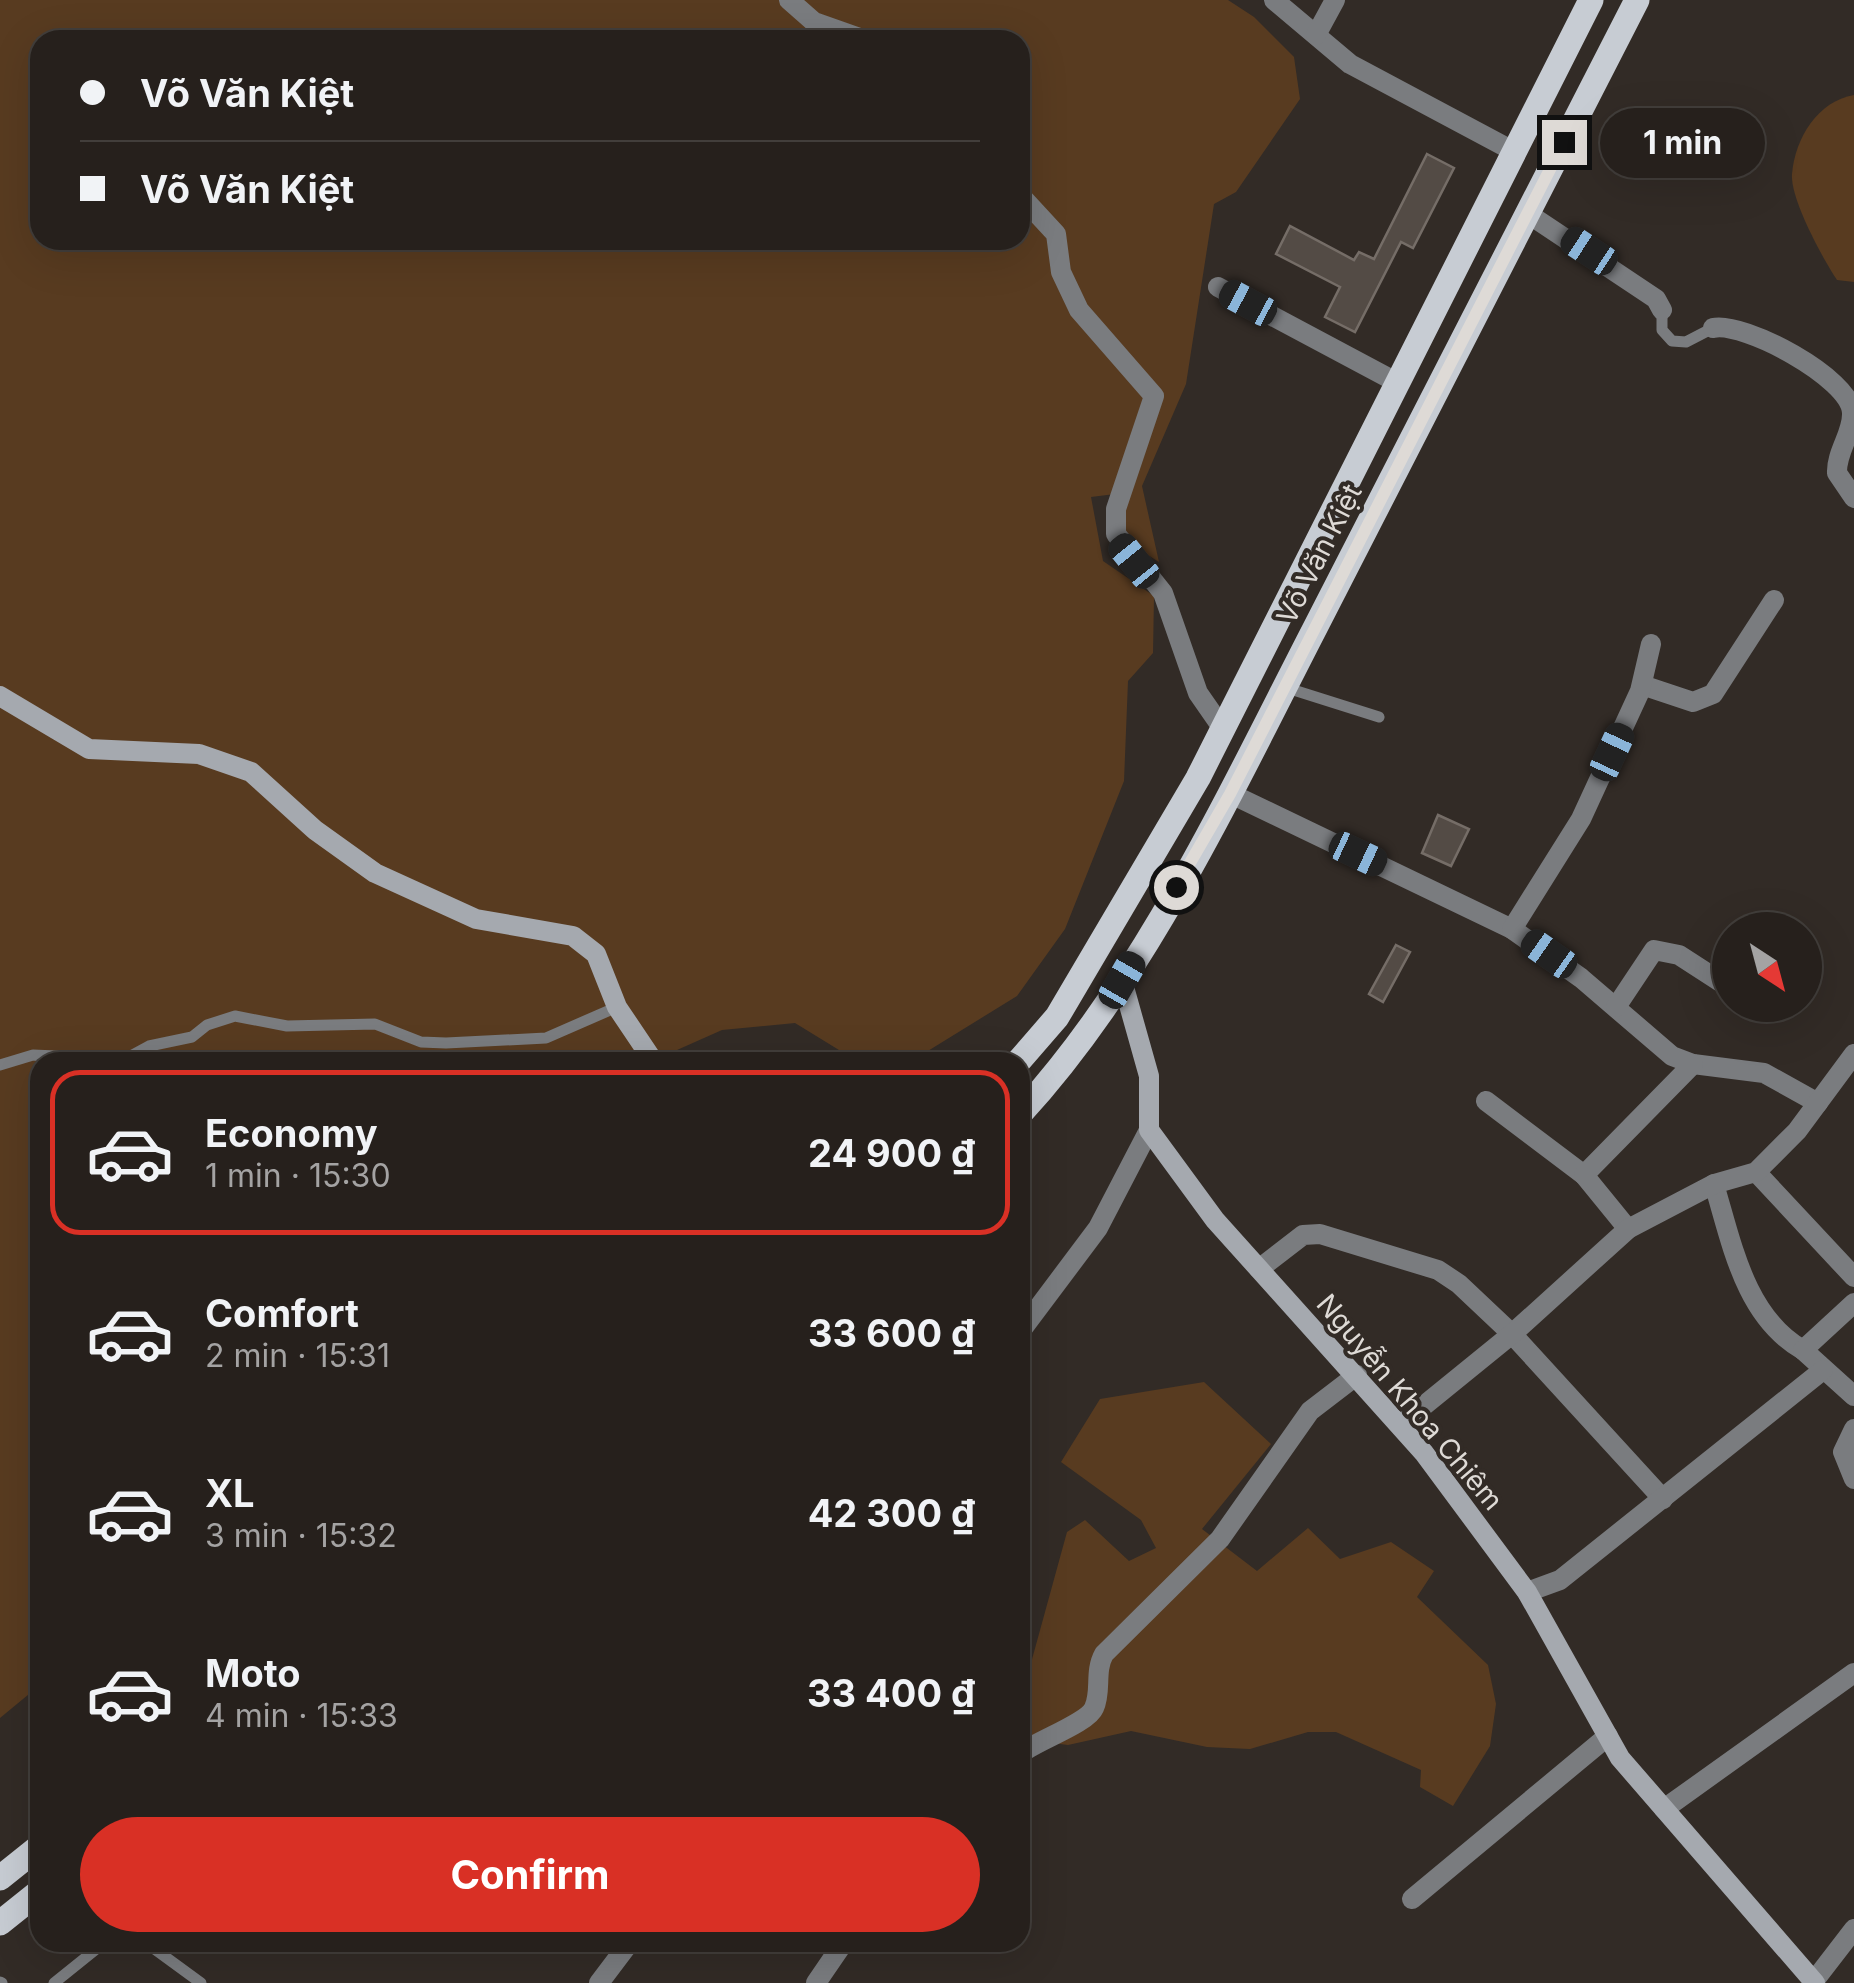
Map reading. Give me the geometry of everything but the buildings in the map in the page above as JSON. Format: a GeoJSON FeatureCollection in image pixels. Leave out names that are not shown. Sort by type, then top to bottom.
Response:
{"type":"FeatureCollection","features":[{"type":"Feature","properties":{"kind":"main road","name":"Võ Văn Kiệt"},"geometry":{"type":"LineString","coordinates":[[1027,1052],[1056,1018],[1223,729],[1591,0]]}},
{"type":"Feature","properties":{"kind":"main road","name":"Võ Văn Kiệt"},"geometry":{"type":"LineString","coordinates":[[1030,1103],[1068,1062],[1122,980],[1230,794],[1637,0]]}},
{"type":"Feature","properties":{"kind":"main road"},"geometry":{"type":"LineString","coordinates":[[1448,284],[1483,300]]}},
{"type":"Feature","properties":{"kind":"main road"},"geometry":{"type":"LineString","coordinates":[[1090,962],[1122,980]]}},
{"type":"Feature","properties":{"kind":"main road"},"geometry":{"type":"LineString","coordinates":[[0,1878],[30,1854]]}},
{"type":"Feature","properties":{"kind":"main road"},"geometry":{"type":"LineString","coordinates":[[0,1923],[30,1899]]}},
{"type":"Feature","properties":{"kind":"street"},"geometry":{"type":"LineString","coordinates":[[789,0],[814,22],[837,30]]}},
{"type":"Feature","properties":{"kind":"street"},"geometry":{"type":"LineString","coordinates":[[1274,0],[1350,64],[1515,152]]}},
{"type":"Feature","properties":{"kind":"street"},"geometry":{"type":"LineString","coordinates":[[1316,35],[1336,0]]}},
{"type":"Feature","properties":{"kind":"street"},"geometry":{"type":"LineString","coordinates":[[1030,206],[1056,234],[1061,272],[1080,310],[1154,396],[1116,509],[1116,534],[1163,593],[1198,693],[1223,729]]}},
{"type":"Feature","properties":{"kind":"street"},"geometry":{"type":"LineString","coordinates":[[1528,213],[1656,298],[1662,310]]}},
{"type":"Feature","properties":{"kind":"street"},"geometry":{"type":"LineString","coordinates":[[1218,288],[1398,383]]}},
{"type":"Feature","properties":{"kind":"street"},"geometry":{"type":"LineString","coordinates":[[1713,328],[1730,328],[1800,358],[1844,393],[1853,410],[1837,465],[1840,481],[1854,498]]}},
{"type":"Feature","properties":{"kind":"street"},"geometry":{"type":"LineString","coordinates":[[1642,685],[1693,702],[1713,694],[1774,600]]}},
{"type":"Feature","properties":{"kind":"street"},"geometry":{"type":"LineString","coordinates":[[1512,928],[1571,840],[1642,685],[1651,644]]}},
{"type":"Feature","properties":{"kind":"street"},"geometry":{"type":"LineString","coordinates":[[0,696],[89,750],[200,754],[250,772],[315,830],[375,873],[476,919],[573,936],[596,954],[606,970],[617,1007],[647,1052]]}},
{"type":"Feature","properties":{"kind":"street"},"geometry":{"type":"LineString","coordinates":[[1230,794],[1512,928],[1672,1056],[1693,1064],[1764,1073],[1818,1103]]}},
{"type":"Feature","properties":{"kind":"street"},"geometry":{"type":"LineString","coordinates":[[1616,1008],[1654,950],[1679,955],[1712,976]]}},
{"type":"Feature","properties":{"kind":"street"},"geometry":{"type":"LineString","coordinates":[[1030,1319],[1098,1228],[1149,1130],[1149,1076],[1122,980]]}},
{"type":"Feature","properties":{"kind":"street"},"geometry":{"type":"LineString","coordinates":[[1400,1424],[1512,1334],[1628,1230],[1714,1184],[1756,1172],[1798,1131],[1854,1054]]}},
{"type":"Feature","properties":{"kind":"street"},"geometry":{"type":"LineString","coordinates":[[1584,1175],[1693,1064]]}},
{"type":"Feature","properties":{"kind":"street"},"geometry":{"type":"LineString","coordinates":[[1486,1101],[1584,1175],[1628,1230]]}},
{"type":"Feature","properties":{"kind":"street","name":"Nguyễn Khoa Chiêm"},"geometry":{"type":"LineString","coordinates":[[1149,1130],[1215,1220],[1400,1424],[1527,1592],[1620,1758],[1815,1982]]}},
{"type":"Feature","properties":{"kind":"street"},"geometry":{"type":"LineString","coordinates":[[1756,1172],[1854,1277]]}},
{"type":"Feature","properties":{"kind":"street"},"geometry":{"type":"LineString","coordinates":[[1714,1184],[1759,1308],[1774,1331],[1854,1396]]}},
{"type":"Feature","properties":{"kind":"street"},"geometry":{"type":"LineString","coordinates":[[1259,1268],[1303,1235],[1320,1234],[1438,1270],[1459,1284],[1512,1334],[1663,1499]]}},
{"type":"Feature","properties":{"kind":"street"},"geometry":{"type":"LineString","coordinates":[[1802,1350],[1854,1303]]}},
{"type":"Feature","properties":{"kind":"street"},"geometry":{"type":"LineString","coordinates":[[1527,1592],[1560,1580],[1822,1370]]}},
{"type":"Feature","properties":{"kind":"street"},"geometry":{"type":"LineString","coordinates":[[1030,1746],[1089,1716],[1094,1708],[1096,1668],[1104,1654],[1220,1539],[1310,1411],[1356,1375]]}},
{"type":"Feature","properties":{"kind":"street"},"geometry":{"type":"LineString","coordinates":[[1854,1430],[1843,1452],[1854,1479]]}},
{"type":"Feature","properties":{"kind":"street"},"geometry":{"type":"LineString","coordinates":[[1664,1809],[1854,1673]]}},
{"type":"Feature","properties":{"kind":"street"},"geometry":{"type":"LineString","coordinates":[[1412,1900],[1608,1736]]}},
{"type":"Feature","properties":{"kind":"street"},"geometry":{"type":"LineString","coordinates":[[1815,1982],[1854,1929]]}},
{"type":"Feature","properties":{"kind":"street"},"geometry":{"type":"LineString","coordinates":[[599,1983],[622,1952]]}},
{"type":"Feature","properties":{"kind":"street"},"geometry":{"type":"LineString","coordinates":[[816,1983],[837,1952]]}},
{"type":"Feature","properties":{"kind":"lane"},"geometry":{"type":"LineString","coordinates":[[1662,310],[1662,330],[1672,341],[1686,342],[1713,328]]}},
{"type":"Feature","properties":{"kind":"lane"},"geometry":{"type":"LineString","coordinates":[[1284,687],[1379,717]]}},
{"type":"Feature","properties":{"kind":"lane"},"geometry":{"type":"LineString","coordinates":[[138,1052],[192,1037],[208,1025],[234,1016],[287,1026],[375,1024],[420,1042],[446,1044],[546,1038],[617,1007]]}},
{"type":"Feature","properties":{"kind":"lane"},"geometry":{"type":"LineString","coordinates":[[0,1065],[30,1056]]}},
{"type":"Feature","properties":{"kind":"lane"},"geometry":{"type":"LineString","coordinates":[[54,1983],[93,1952]]}},
{"type":"Feature","properties":{"kind":"lane"},"geometry":{"type":"LineString","coordinates":[[159,1952],[202,1983]]}},
{"type":"Feature","properties":{"kind":"shaded area"},"geometry":{"type":"Polygon","coordinates":[[[0,0],[1228,0],[1254,17],[1294,57],[1300,99],[1236,192],[1214,204],[1186,384],[1142,486],[1159,562],[1137,548],[1114,519],[1115,494],[1091,497],[1103,561],[1154,596],[1153,653],[1128,681],[1124,781],[1065,929],[1017,996],[926,1052],[838,1052],[795,1023],[722,1030],[672,1052],[30,1052],[30,1693],[0,1718],[0,0]]]}},
{"type":"Feature","properties":{"kind":"shaded area"},"geometry":{"type":"Polygon","coordinates":[[[1854,95],[1854,282],[1837,280],[1824,258],[1802,213],[1792,174],[1798,147],[1811,123],[1830,105],[1854,95]]]}},
{"type":"Feature","properties":{"kind":"shaded area"},"geometry":{"type":"Polygon","coordinates":[[[1204,1382],[1271,1444],[1202,1529],[1257,1571],[1308,1528],[1340,1559],[1391,1542],[1434,1571],[1417,1597],[1488,1665],[1496,1704],[1490,1746],[1453,1806],[1420,1787],[1421,1770],[1336,1732],[1308,1732],[1250,1749],[1207,1747],[1131,1731],[1068,1745],[1030,1740],[1030,1667],[1067,1532],[1085,1520],[1129,1561],[1156,1548],[1141,1520],[1061,1462],[1100,1399],[1204,1382]]]}},
{"type":"Feature","properties":{"kind":"route"},"geometry":{"type":"LineString","coordinates":[[1176,887],[1230,794],[1564,142]]}}]}
